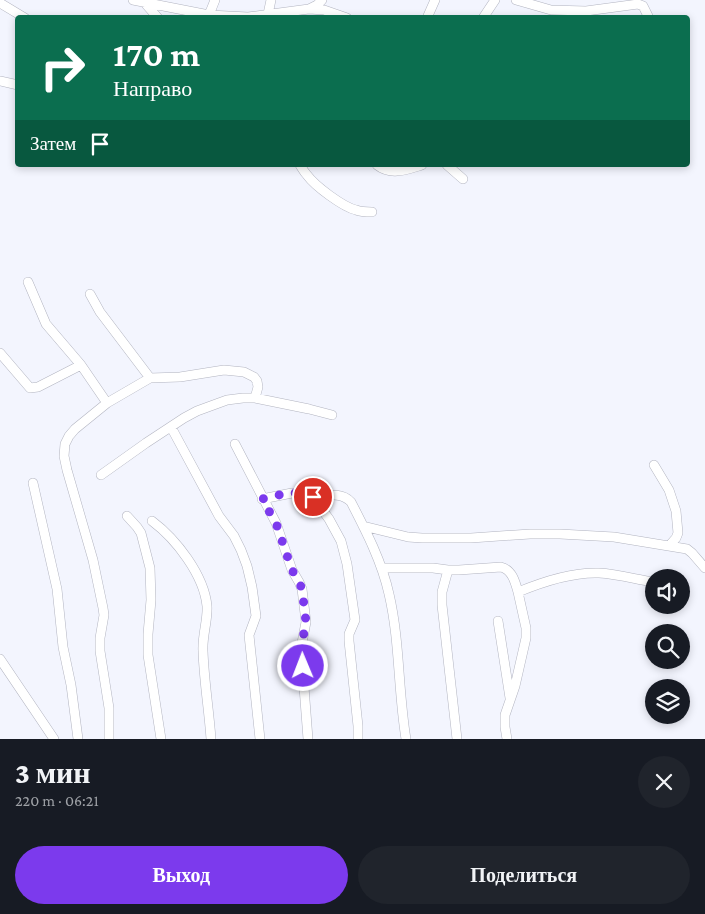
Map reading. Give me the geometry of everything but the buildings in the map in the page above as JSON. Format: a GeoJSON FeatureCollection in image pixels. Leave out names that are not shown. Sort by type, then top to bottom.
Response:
{"type":"FeatureCollection","features":[{"type":"Feature","properties":{"kind":"street"},"geometry":{"type":"LineString","coordinates":[[133,0],[157,2],[209,15],[215,0]]}},
{"type":"Feature","properties":{"kind":"street"},"geometry":{"type":"LineString","coordinates":[[268,14],[271,0]]}},
{"type":"Feature","properties":{"kind":"street"},"geometry":{"type":"LineString","coordinates":[[309,9],[322,0]]}},
{"type":"Feature","properties":{"kind":"street"},"geometry":{"type":"LineString","coordinates":[[428,15],[435,0]]}},
{"type":"Feature","properties":{"kind":"street"},"geometry":{"type":"LineString","coordinates":[[485,15],[496,0]]}},
{"type":"Feature","properties":{"kind":"street"},"geometry":{"type":"LineString","coordinates":[[516,0],[550,10],[586,11],[637,2],[643,6],[648,15]]}},
{"type":"Feature","properties":{"kind":"street"},"geometry":{"type":"LineString","coordinates":[[144,2],[155,15]]}},
{"type":"Feature","properties":{"kind":"street"},"geometry":{"type":"LineString","coordinates":[[0,3],[20,15]]}},
{"type":"Feature","properties":{"kind":"street"},"geometry":{"type":"LineString","coordinates":[[262,15],[309,9],[324,10],[338,15]]}},
{"type":"Feature","properties":{"kind":"street"},"geometry":{"type":"LineString","coordinates":[[0,81],[15,84]]}},
{"type":"Feature","properties":{"kind":"street"},"geometry":{"type":"LineString","coordinates":[[301,167],[314,183],[345,205],[354,210],[372,212]]}},
{"type":"Feature","properties":{"kind":"street"},"geometry":{"type":"LineString","coordinates":[[380,167],[392,172],[400,172],[416,167]]}},
{"type":"Feature","properties":{"kind":"street"},"geometry":{"type":"LineString","coordinates":[[449,167],[463,179]]}},
{"type":"Feature","properties":{"kind":"street"},"geometry":{"type":"LineString","coordinates":[[28,282],[46,324],[81,365],[107,403]]}},
{"type":"Feature","properties":{"kind":"street"},"geometry":{"type":"LineString","coordinates":[[90,294],[100,312],[150,378]]}},
{"type":"Feature","properties":{"kind":"street"},"geometry":{"type":"LineString","coordinates":[[0,353],[30,388],[38,387],[81,365]]}},
{"type":"Feature","properties":{"kind":"street"},"geometry":{"type":"LineString","coordinates":[[109,739],[109,708],[100,651],[103,608],[93,560],[64,456],[65,444],[75,429],[107,403],[150,378],[180,377],[224,370],[244,372],[254,377],[257,381],[258,387],[255,398]]}},
{"type":"Feature","properties":{"kind":"street"},"geometry":{"type":"LineString","coordinates":[[101,475],[146,442],[184,418],[227,400],[255,398],[332,415]]}},
{"type":"Feature","properties":{"kind":"street"},"geometry":{"type":"LineString","coordinates":[[171,427],[219,516],[234,536],[247,566],[256,616],[248,635],[260,739]]}},
{"type":"Feature","properties":{"kind":"street"},"geometry":{"type":"LineString","coordinates":[[235,444],[276,523],[292,570],[302,589],[306,622],[301,648],[308,739]]}},
{"type":"Feature","properties":{"kind":"street"},"geometry":{"type":"LineString","coordinates":[[654,465],[669,490],[676,511],[678,533],[669,546]]}},
{"type":"Feature","properties":{"kind":"street"},"geometry":{"type":"LineString","coordinates":[[33,483],[57,589],[63,647],[71,685],[78,739]]}},
{"type":"Feature","properties":{"kind":"street"},"geometry":{"type":"LineString","coordinates":[[262,499],[292,493],[307,494],[313,497],[329,519],[341,541],[347,564],[355,620],[349,634],[349,641],[358,739]]}},
{"type":"Feature","properties":{"kind":"street"},"geometry":{"type":"LineString","coordinates":[[313,497],[338,495],[348,498],[382,568],[389,594],[396,638],[402,714],[406,739]]}},
{"type":"Feature","properties":{"kind":"street"},"geometry":{"type":"LineString","coordinates":[[127,516],[141,533],[150,568],[151,600],[148,655],[161,739]]}},
{"type":"Feature","properties":{"kind":"street"},"geometry":{"type":"LineString","coordinates":[[152,521],[167,533],[175,543],[193,568],[203,587],[207,606],[203,652],[212,739]]}},
{"type":"Feature","properties":{"kind":"street"},"geometry":{"type":"LineString","coordinates":[[363,526],[408,537],[422,538],[471,538],[530,534],[614,537],[687,549],[705,568]]}},
{"type":"Feature","properties":{"kind":"street"},"geometry":{"type":"LineString","coordinates":[[382,568],[433,568],[448,570],[501,567],[507,568],[511,572],[518,592],[526,628],[526,638],[515,686],[504,715],[507,739]]}},
{"type":"Feature","properties":{"kind":"street"},"geometry":{"type":"LineString","coordinates":[[448,570],[442,592],[442,605],[457,739]]}},
{"type":"Feature","properties":{"kind":"street"},"geometry":{"type":"LineString","coordinates":[[518,592],[548,581],[598,573],[645,581]]}},
{"type":"Feature","properties":{"kind":"street"},"geometry":{"type":"LineString","coordinates":[[498,621],[510,698]]}},
{"type":"Feature","properties":{"kind":"street"},"geometry":{"type":"LineString","coordinates":[[0,659],[54,739]]}},
{"type":"Feature","properties":{"kind":"route"},"geometry":{"type":"LineString","coordinates":[[303,666],[301,648],[306,622],[302,589],[292,570],[276,523],[262,499],[292,493],[307,494],[313,497]]}}]}
